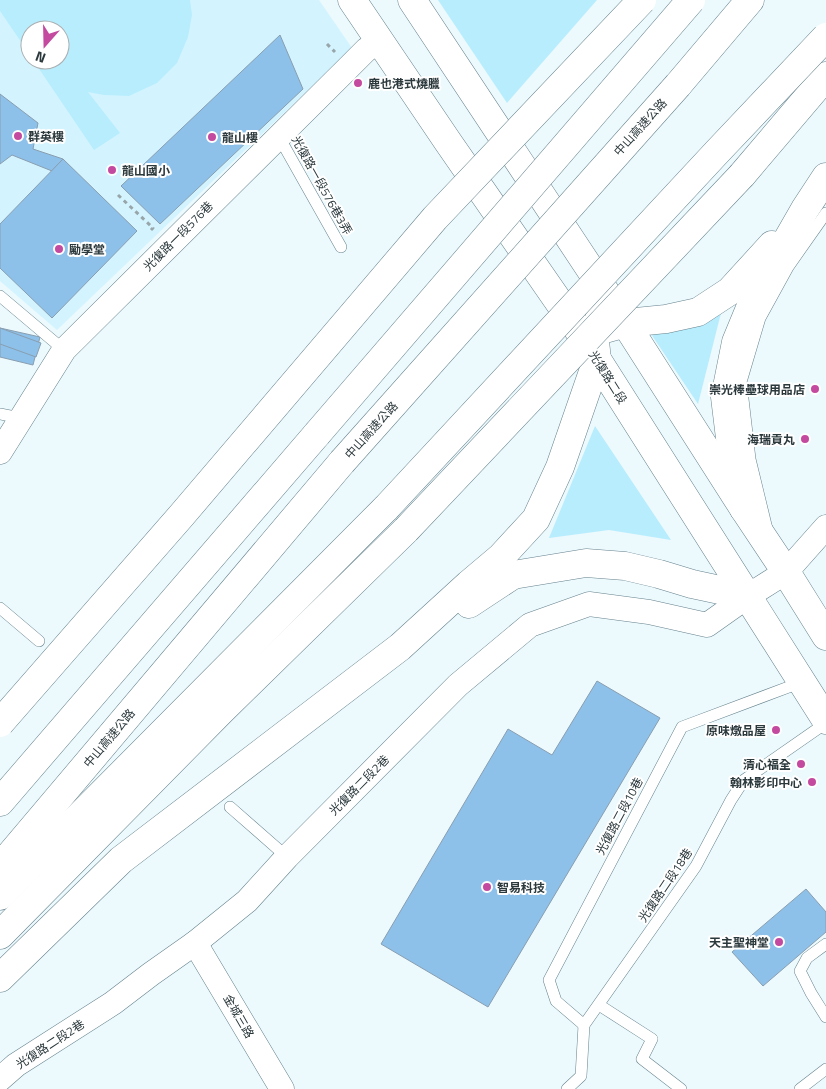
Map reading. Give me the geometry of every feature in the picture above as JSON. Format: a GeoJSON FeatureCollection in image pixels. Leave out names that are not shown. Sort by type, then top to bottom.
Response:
{"type":"FeatureCollection","features":[{"type":"Feature","properties":{"kind":"main road","name":"光復路二段"},"geometry":{"type":"LineString","coordinates":[[352,0],[448,142],[586,332],[597,360],[826,721]]}},
{"type":"Feature","properties":{"kind":"main road"},"geometry":{"type":"LineString","coordinates":[[412,0],[626,323],[826,636]]}},
{"type":"Feature","properties":{"kind":"main road"},"geometry":{"type":"LineString","coordinates":[[0,724],[435,218],[642,0]]}},
{"type":"Feature","properties":{"kind":"main road"},"geometry":{"type":"LineString","coordinates":[[0,802],[691,0]]}},
{"type":"Feature","properties":{"kind":"main road","name":"中山高速公路"},"geometry":{"type":"LineString","coordinates":[[0,867],[342,462],[678,85],[750,0]]}},
{"type":"Feature","properties":{"kind":"main road"},"geometry":{"type":"LineString","coordinates":[[0,896],[386,508],[716,152],[826,37]]}},
{"type":"Feature","properties":{"kind":"main road"},"geometry":{"type":"LineString","coordinates":[[0,935],[220,712],[406,530],[742,175],[826,76]]}},
{"type":"Feature","properties":{"kind":"main road"},"geometry":{"type":"LineString","coordinates":[[744,509],[730,438],[725,397],[736,342],[755,296],[816,211],[826,177]]}},
{"type":"Feature","properties":{"kind":"main road"},"geometry":{"type":"LineString","coordinates":[[586,332],[626,323],[666,319],[698,312],[730,291],[816,211]]}},
{"type":"Feature","properties":{"kind":"main road"},"geometry":{"type":"LineString","coordinates":[[586,332],[608,296]]}},
{"type":"Feature","properties":{"kind":"main road"},"geometry":{"type":"LineString","coordinates":[[0,978],[121,860],[400,647],[469,584],[502,557],[536,519],[560,467],[597,360]]}},
{"type":"Feature","properties":{"kind":"main road"},"geometry":{"type":"LineString","coordinates":[[400,647],[513,575],[586,563],[625,566],[692,584],[748,596]]}},
{"type":"Feature","properties":{"kind":"street","name":"光復路一段576巷"},"geometry":{"type":"LineString","coordinates":[[0,452],[10,416],[64,350],[366,50],[380,40]]}},
{"type":"Feature","properties":{"kind":"street","name":"光復路二段2巷"},"geometry":{"type":"LineString","coordinates":[[0,1079],[16,1065],[113,1002],[196,943],[247,901],[287,857],[458,686],[530,625],[589,604],[648,612],[706,625],[748,596],[780,562],[826,527]]}},
{"type":"Feature","properties":{"kind":"street","name":"金城三路"},"geometry":{"type":"LineString","coordinates":[[196,943],[282,1089]]}},
{"type":"Feature","properties":{"kind":"lane","name":"光復路一段576巷3弄"},"geometry":{"type":"LineString","coordinates":[[279,137],[341,247]]}},
{"type":"Feature","properties":{"kind":"lane"},"geometry":{"type":"LineString","coordinates":[[780,562],[750,459],[741,382],[760,318],[816,211]]}},
{"type":"Feature","properties":{"kind":"lane"},"geometry":{"type":"LineString","coordinates":[[0,296],[64,350]]}},
{"type":"Feature","properties":{"kind":"lane"},"geometry":{"type":"LineString","coordinates":[[0,608],[39,641]]}},
{"type":"Feature","properties":{"kind":"lane","name":"光復路二段10巷"},"geometry":{"type":"LineString","coordinates":[[584,1025],[556,1001],[549,980],[682,727],[802,682]]}},
{"type":"Feature","properties":{"kind":"lane","name":"光復路二段18巷"},"geometry":{"type":"LineString","coordinates":[[584,1025],[696,866],[731,800],[744,780],[826,721]]}},
{"type":"Feature","properties":{"kind":"lane"},"geometry":{"type":"LineString","coordinates":[[230,806],[287,857]]}},
{"type":"Feature","properties":{"kind":"lane"},"geometry":{"type":"LineString","coordinates":[[826,944],[807,958],[800,971],[826,1017]]}},
{"type":"Feature","properties":{"kind":"lane"},"geometry":{"type":"LineString","coordinates":[[599,1005],[652,1039],[642,1060],[681,1089]]}},
{"type":"Feature","properties":{"kind":"lane"},"geometry":{"type":"LineString","coordinates":[[567,1089],[581,1076],[584,1025]]}},
{"type":"Feature","properties":{"kind":"lane"},"geometry":{"type":"LineString","coordinates":[[800,1089],[826,1070]]}},
{"type":"Feature","properties":{"kind":"path"},"geometry":{"type":"LineString","coordinates":[[118,195],[153,228],[146,234]]}},
{"type":"Feature","properties":{"kind":"shaded area","name":"龍山國小"},"geometry":{"type":"Polygon","coordinates":[[[0,0],[319,0],[352,48],[57,330],[0,281],[0,0]]]}},
{"type":"Feature","properties":{"kind":"shaded area"},"geometry":{"type":"Polygon","coordinates":[[[0,0],[190,0],[192,15],[188,37],[177,63],[157,83],[129,96],[88,92],[120,133],[94,150],[40,70],[70,70],[70,20],[20,20],[20,40],[0,11],[0,0]]]}},
{"type":"Feature","properties":{"kind":"shaded area"},"geometry":{"type":"Polygon","coordinates":[[[438,0],[597,0],[507,103],[438,0]]]}},
{"type":"Feature","properties":{"kind":"shaded area"},"geometry":{"type":"Polygon","coordinates":[[[721,313],[698,404],[649,331],[721,313]]]}},
{"type":"Feature","properties":{"kind":"shaded area"},"geometry":{"type":"Polygon","coordinates":[[[595,426],[671,540],[609,530],[549,538],[595,426]]]}},
{"type":"Feature","properties":{"kind":"building","name":"龍山樓"},"geometry":{"type":"Polygon","coordinates":[[[280,35],[303,89],[160,224],[121,186],[280,35]]]}},
{"type":"Feature","properties":{"kind":"building","name":"群英樓"},"geometry":{"type":"Polygon","coordinates":[[[0,94],[38,123],[33,149],[63,159],[52,171],[12,155],[0,164],[0,94]]]}},
{"type":"Feature","properties":{"kind":"building","name":"勵學堂"},"geometry":{"type":"Polygon","coordinates":[[[63,159],[137,231],[52,318],[0,268],[0,224],[63,159]]]}},
{"type":"Feature","properties":{"kind":"building"},"geometry":{"type":"Polygon","coordinates":[[[0,328],[40,337],[33,365],[0,357],[0,328]]]}},
{"type":"Feature","properties":{"kind":"building"},"geometry":{"type":"Polygon","coordinates":[[[0,328],[41,343],[36,357],[0,344],[0,328]]]}},
{"type":"Feature","properties":{"kind":"building","name":"智易科技"},"geometry":{"type":"Polygon","coordinates":[[[597,681],[660,718],[488,1007],[381,944],[508,729],[552,755],[597,681]]]}},
{"type":"Feature","properties":{"kind":"building","name":"天主聖神堂"},"geometry":{"type":"Polygon","coordinates":[[[806,889],[826,912],[826,932],[763,986],[732,952],[806,889]]]}},
{"type":"Feature","properties":{"kind":"place","name":"鹿也港式燒臘"},"geometry":{"type":"Point","coordinates":[358,83]}},
{"type":"Feature","properties":{"kind":"place","name":"群英樓"},"geometry":{"type":"Point","coordinates":[18,136]}},
{"type":"Feature","properties":{"kind":"place","name":"龍山樓"},"geometry":{"type":"Point","coordinates":[212,137]}},
{"type":"Feature","properties":{"kind":"place","name":"龍山國小"},"geometry":{"type":"Point","coordinates":[112,170]}},
{"type":"Feature","properties":{"kind":"place","name":"勵學堂"},"geometry":{"type":"Point","coordinates":[59,249]}},
{"type":"Feature","properties":{"kind":"place","name":"崇光棒壘球用品店"},"geometry":{"type":"Point","coordinates":[815,389]}},
{"type":"Feature","properties":{"kind":"place","name":"海瑞貢丸"},"geometry":{"type":"Point","coordinates":[805,439]}},
{"type":"Feature","properties":{"kind":"place","name":"原味燉品屋"},"geometry":{"type":"Point","coordinates":[776,730]}},
{"type":"Feature","properties":{"kind":"place","name":"清心福全"},"geometry":{"type":"Point","coordinates":[801,764]}},
{"type":"Feature","properties":{"kind":"place","name":"翰林影印中心"},"geometry":{"type":"Point","coordinates":[812,782]}},
{"type":"Feature","properties":{"kind":"place","name":"智易科技"},"geometry":{"type":"Point","coordinates":[487,887]}},
{"type":"Feature","properties":{"kind":"place","name":"天主聖神堂"},"geometry":{"type":"Point","coordinates":[779,942]}}]}
